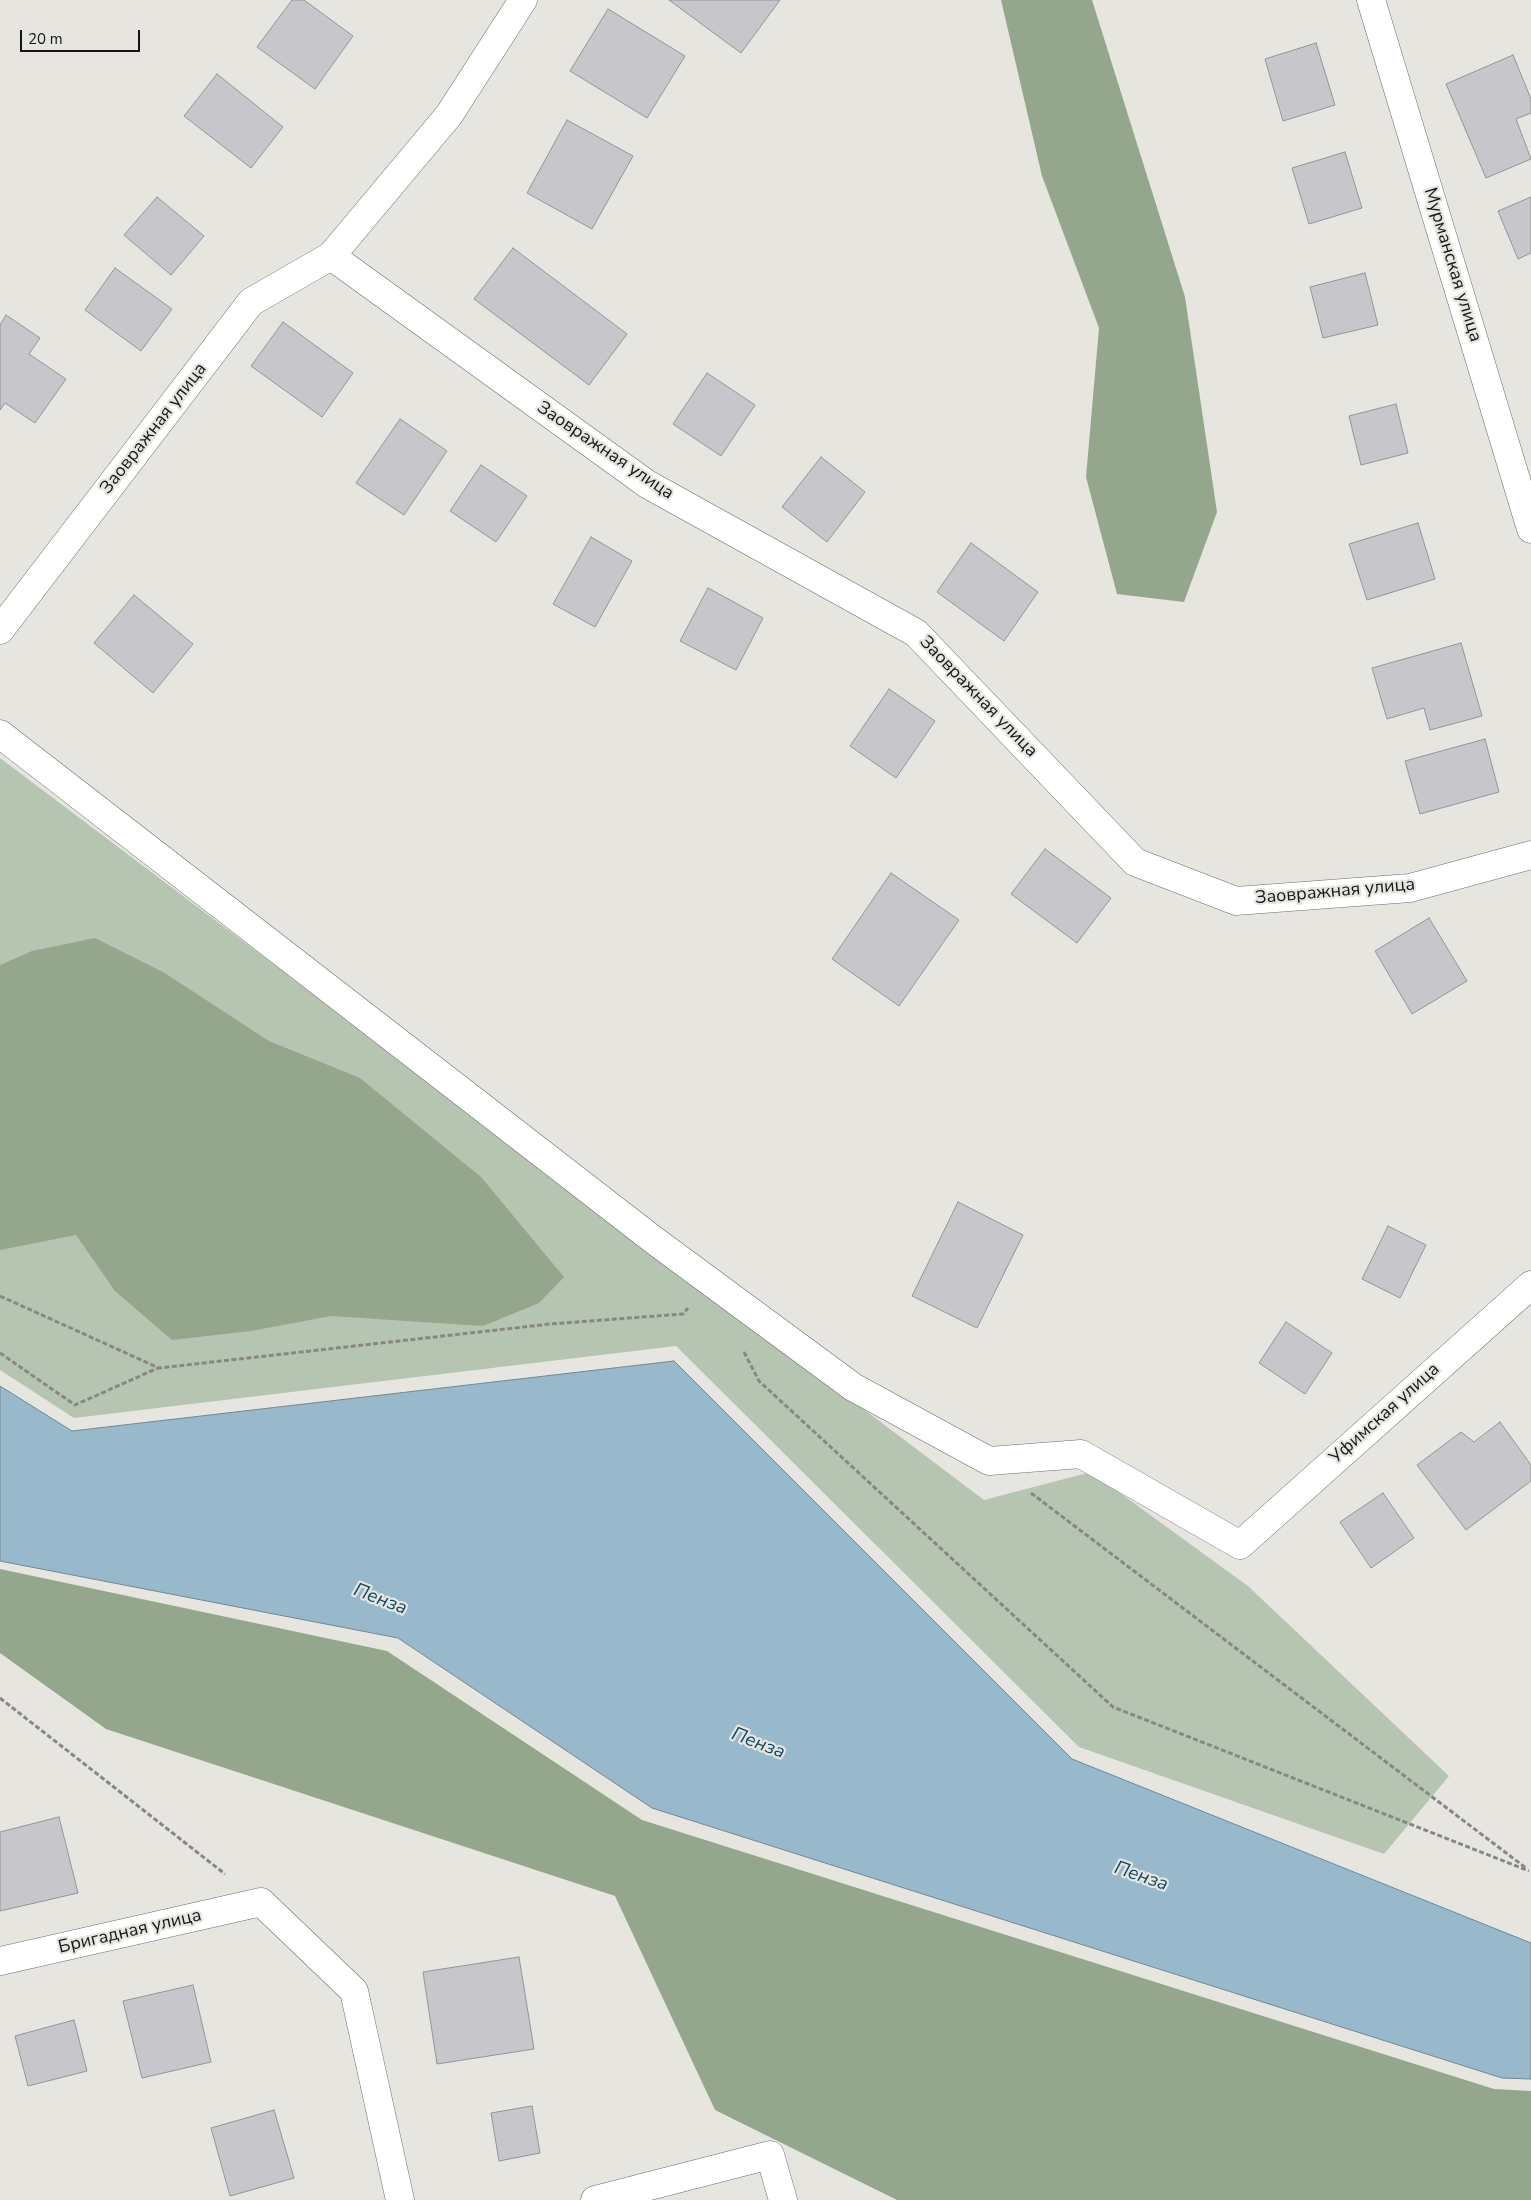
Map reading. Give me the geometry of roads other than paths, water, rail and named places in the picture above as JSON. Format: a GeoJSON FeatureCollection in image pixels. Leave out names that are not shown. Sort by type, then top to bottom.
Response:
{"type":"FeatureCollection","features":[{"type":"Feature","properties":{"kind":"street","name":"Заовражная улица"},"geometry":{"type":"LineString","coordinates":[[0,630],[251,302],[331,256],[449,115],[524,0]]}},
{"type":"Feature","properties":{"kind":"street","name":"Мурманская улица"},"geometry":{"type":"LineString","coordinates":[[1371,0],[1530,520]]}},
{"type":"Feature","properties":{"kind":"street","name":"Заовражная улица"},"geometry":{"type":"LineString","coordinates":[[331,256],[648,484],[916,633],[1136,862],[1236,901],[1410,888],[1531,855]]}},
{"type":"Feature","properties":{"kind":"street","name":"Уфимская улица"},"geometry":{"type":"LineString","coordinates":[[0,734],[708,1281],[853,1387],[989,1461],[1081,1454],[1240,1545],[1531,1285]]}},
{"type":"Feature","properties":{"kind":"street","name":"Бригадная улица"},"geometry":{"type":"LineString","coordinates":[[0,1961],[261,1902],[354,1991],[400,2200]]}},
{"type":"Feature","properties":{"kind":"street"},"geometry":{"type":"LineString","coordinates":[[595,2200],[770,2155],[783,2200]]}},
{"type":"Feature","properties":{"kind":"water","name":"Пенза"},"geometry":{"type":"Polygon","coordinates":[[[674,1361],[1072,1759],[1531,1943],[1531,2079],[1502,2078],[652,1808],[398,1638],[0,1561],[0,1386],[72,1431],[674,1361]]]}}]}
